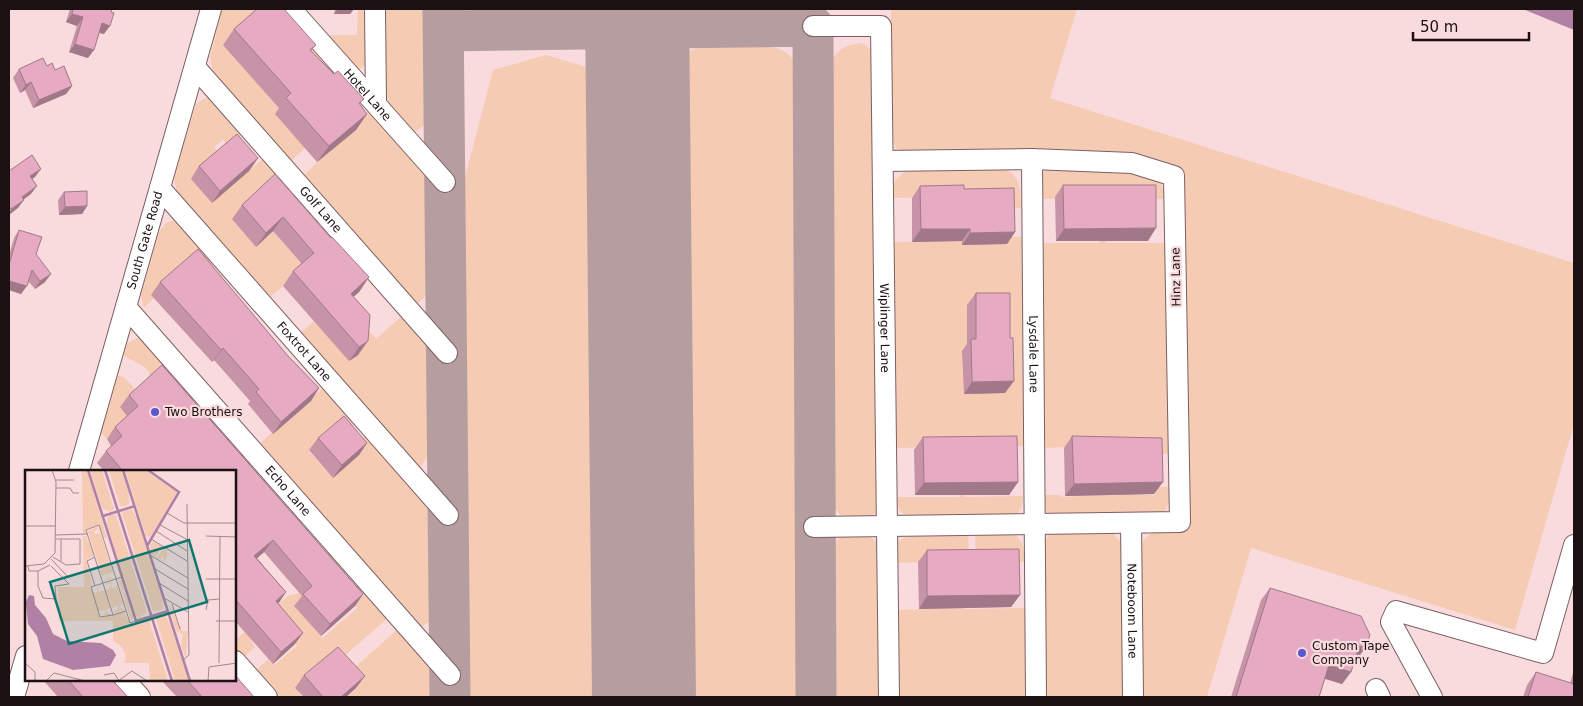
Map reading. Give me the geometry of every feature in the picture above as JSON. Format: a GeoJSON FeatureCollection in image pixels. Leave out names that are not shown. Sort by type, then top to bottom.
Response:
{"type":"FeatureCollection","features":[{"type":"Feature","properties":{"kind":"lane","name":"South Gate Road"},"geometry":{"type":"LineString","coordinates":[[79,470],[211,9]]}},
{"type":"Feature","properties":{"kind":"lane","name":"Hotel Lane"},"geometry":{"type":"LineString","coordinates":[[291,9],[445,182]]}},
{"type":"Feature","properties":{"kind":"lane"},"geometry":{"type":"LineString","coordinates":[[375,9],[376,104]]}},
{"type":"Feature","properties":{"kind":"lane","name":"Wiplinger Lane"},"geometry":{"type":"LineString","coordinates":[[813,26],[881,26],[889,697]]}},
{"type":"Feature","properties":{"kind":"lane","name":"Golf Lane"},"geometry":{"type":"LineString","coordinates":[[195,67],[447,353]]}},
{"type":"Feature","properties":{"kind":"lane"},"geometry":{"type":"LineString","coordinates":[[882,161],[1032,159]]}},
{"type":"Feature","properties":{"kind":"lane","name":"Hinz Lane"},"geometry":{"type":"LineString","coordinates":[[1032,159],[1132,162],[1174,176],[1180,522],[1131,523]]}},
{"type":"Feature","properties":{"kind":"lane","name":"Lysdale Lane"},"geometry":{"type":"LineString","coordinates":[[1032,159],[1036,697]]}},
{"type":"Feature","properties":{"kind":"lane","name":"Foxtrot Lane"},"geometry":{"type":"LineString","coordinates":[[160,188],[448,515]]}},
{"type":"Feature","properties":{"kind":"lane","name":"Echo Lane"},"geometry":{"type":"LineString","coordinates":[[126,307],[450,675]]}},
{"type":"Feature","properties":{"kind":"lane"},"geometry":{"type":"LineString","coordinates":[[814,527],[1131,523]]}},
{"type":"Feature","properties":{"kind":"lane","name":"Noteboom Lane"},"geometry":{"type":"LineString","coordinates":[[1131,523],[1133,697]]}},
{"type":"Feature","properties":{"kind":"lane"},"geometry":{"type":"LineString","coordinates":[[1432,697],[1391,622],[1396,610],[1543,653],[1574,545]]}},
{"type":"Feature","properties":{"kind":"lane"},"geometry":{"type":"LineString","coordinates":[[14,697],[25,659]]}},
{"type":"Feature","properties":{"kind":"lane"},"geometry":{"type":"LineString","coordinates":[[236,662],[267,697]]}},
{"type":"Feature","properties":{"kind":"lane"},"geometry":{"type":"LineString","coordinates":[[125,681],[140,697]]}},
{"type":"Feature","properties":{"kind":"shaded area"},"geometry":{"type":"Polygon","coordinates":[[[222,9],[264,9],[312,44],[336,71],[318,85],[305,148],[289,163],[213,72],[210,58],[222,9]]]}},
{"type":"Feature","properties":{"kind":"shaded area"},"geometry":{"type":"Polygon","coordinates":[[[358,9],[367,9],[367,64],[360,69],[354,68],[326,35],[357,35],[358,9]]]}},
{"type":"Feature","properties":{"kind":"shaded area"},"geometry":{"type":"Polygon","coordinates":[[[382,9],[424,9],[426,124],[412,134],[392,111],[383,88],[382,9]]]}},
{"type":"Feature","properties":{"kind":"shaded area"},"geometry":{"type":"Polygon","coordinates":[[[891,9],[1077,9],[1050,98],[1574,263],[1574,424],[1515,630],[1251,548],[1207,697],[1141,697],[1140,550],[1143,542],[1152,534],[1157,532],[1185,531],[1182,171],[1125,153],[905,153],[897,150],[892,139],[891,9]]]}},
{"type":"Feature","properties":{"kind":"shaded area"},"geometry":{"type":"Polygon","coordinates":[[[1523,9],[1574,9],[1574,30],[1523,9]]]}},
{"type":"Feature","properties":{"kind":"shaded area"},"geometry":{"type":"Polygon","coordinates":[[[862,43],[872,50],[877,512],[859,521],[853,521],[842,516],[833,505],[828,77],[831,63],[838,52],[848,46],[862,43]]]}},
{"type":"Feature","properties":{"kind":"shaded area"},"geometry":{"type":"Polygon","coordinates":[[[751,44],[774,47],[792,58],[798,74],[804,697],[680,697],[672,85],[676,67],[684,53],[707,45],[751,44]]]}},
{"type":"Feature","properties":{"kind":"shaded area"},"geometry":{"type":"Polygon","coordinates":[[[546,55],[597,70],[601,75],[607,697],[469,697],[464,181],[493,70],[546,55]]]}},
{"type":"Feature","properties":{"kind":"shaded area"},"geometry":{"type":"Polygon","coordinates":[[[205,98],[213,98],[243,133],[228,146],[223,140],[214,147],[220,154],[211,203],[265,157],[288,183],[278,193],[255,247],[289,217],[287,205],[298,195],[315,213],[312,219],[278,237],[300,262],[322,230],[328,229],[342,245],[322,251],[268,299],[177,195],[174,177],[196,104],[205,98]]]}},
{"type":"Feature","properties":{"kind":"shaded area"},"geometry":{"type":"Polygon","coordinates":[[[366,113],[374,114],[426,172],[428,294],[416,305],[303,176],[366,113]]]}},
{"type":"Feature","properties":{"kind":"shaded area"},"geometry":{"type":"Polygon","coordinates":[[[1005,169],[1011,172],[1017,180],[1020,190],[1021,208],[1006,208],[962,245],[1008,244],[1008,237],[1022,237],[1023,446],[964,446],[964,497],[1023,496],[1022,505],[1013,517],[909,517],[900,511],[895,497],[959,497],[959,447],[895,448],[892,242],[955,241],[955,197],[892,198],[893,185],[896,179],[906,171],[1005,169]]]}},
{"type":"Feature","properties":{"kind":"shaded area"},"geometry":{"type":"Polygon","coordinates":[[[1048,169],[1120,169],[1147,174],[1158,180],[1167,199],[1105,200],[1106,243],[1167,243],[1170,454],[1154,454],[1114,495],[1155,495],[1155,487],[1170,487],[1169,502],[1167,508],[1162,513],[1049,514],[1043,508],[1041,495],[1061,495],[1062,497],[1105,495],[1104,446],[1041,448],[1038,243],[1099,243],[1099,199],[1039,199],[1040,175],[1048,169]]]}},
{"type":"Feature","properties":{"kind":"shaded area"},"geometry":{"type":"Polygon","coordinates":[[[178,219],[216,261],[205,271],[151,295],[154,298],[144,308],[141,295],[159,232],[166,223],[178,219]]]}},
{"type":"Feature","properties":{"kind":"shaded area"},"geometry":{"type":"Polygon","coordinates":[[[345,304],[376,339],[403,315],[429,342],[429,453],[419,471],[298,335],[314,321],[345,304]]]}},
{"type":"Feature","properties":{"kind":"shaded area"},"geometry":{"type":"Polygon","coordinates":[[[141,336],[168,366],[152,378],[146,368],[123,355],[126,344],[141,336]]]}},
{"type":"Feature","properties":{"kind":"shaded area"},"geometry":{"type":"Polygon","coordinates":[[[117,375],[125,378],[135,389],[130,418],[107,439],[101,433],[117,375]]]}},
{"type":"Feature","properties":{"kind":"shaded area"},"geometry":{"type":"Polygon","coordinates":[[[325,386],[356,422],[347,432],[309,451],[333,478],[358,442],[368,434],[430,506],[432,619],[420,628],[258,445],[325,386]]]}},
{"type":"Feature","properties":{"kind":"shaded area"},"geometry":{"type":"Polygon","coordinates":[[[1010,532],[1021,541],[1025,562],[976,560],[975,534],[1010,532]]]}},
{"type":"Feature","properties":{"kind":"shaded area"},"geometry":{"type":"Polygon","coordinates":[[[1057,532],[1112,532],[1124,546],[1126,697],[1043,697],[1043,544],[1049,535],[1057,532]]]}},
{"type":"Feature","properties":{"kind":"shaded area"},"geometry":{"type":"Polygon","coordinates":[[[848,534],[866,534],[880,544],[882,697],[835,697],[833,549],[838,539],[848,534]]]}},
{"type":"Feature","properties":{"kind":"shaded area"},"geometry":{"type":"Polygon","coordinates":[[[911,534],[968,534],[969,560],[963,561],[964,609],[1025,608],[1026,697],[897,697],[896,610],[957,608],[956,561],[896,563],[897,542],[911,534]]]}},
{"type":"Feature","properties":{"kind":"shaded area"},"geometry":{"type":"Polygon","coordinates":[[[325,550],[330,550],[346,568],[345,575],[329,575],[294,606],[323,638],[357,608],[349,596],[354,586],[361,585],[389,617],[341,659],[330,657],[295,688],[303,697],[278,697],[255,671],[268,659],[274,665],[297,646],[275,620],[251,641],[255,647],[243,658],[236,650],[236,639],[288,596],[299,593],[318,555],[325,550]]]}},
{"type":"Feature","properties":{"kind":"shaded area"},"geometry":{"type":"Polygon","coordinates":[[[399,628],[431,665],[431,697],[347,697],[357,688],[348,677],[352,670],[399,628]]]}},
{"type":"Feature","properties":{"kind":"building"},"geometry":{"type":"Polygon","coordinates":[[[73,9],[112,9],[111,12],[114,13],[110,26],[102,23],[94,50],[75,44],[83,17],[72,14],[73,9]]]}},
{"type":"Feature","properties":{"kind":"building"},"geometry":{"type":"Polygon","coordinates":[[[257,9],[284,9],[316,45],[310,50],[334,74],[338,71],[364,99],[359,103],[367,114],[329,146],[286,98],[291,93],[234,29],[257,9]]]}},
{"type":"Feature","properties":{"kind":"building"},"geometry":{"type":"Polygon","coordinates":[[[43,58],[47,66],[52,63],[55,70],[64,66],[72,86],[39,100],[31,82],[26,85],[19,69],[43,58]]]}},
{"type":"Feature","properties":{"kind":"building"},"geometry":{"type":"Polygon","coordinates":[[[237,134],[258,158],[220,191],[199,166],[237,134]]]}},
{"type":"Feature","properties":{"kind":"building"},"geometry":{"type":"Polygon","coordinates":[[[32,155],[41,169],[30,176],[37,186],[22,197],[24,200],[11,209],[9,206],[9,171],[32,155]]]}},
{"type":"Feature","properties":{"kind":"building"},"geometry":{"type":"Polygon","coordinates":[[[275,174],[331,238],[369,277],[351,294],[370,315],[368,341],[359,347],[293,271],[314,253],[283,217],[266,233],[242,205],[275,174]]]}},
{"type":"Feature","properties":{"kind":"building"},"geometry":{"type":"Polygon","coordinates":[[[964,185],[964,189],[1014,188],[1015,232],[970,233],[970,229],[921,229],[920,186],[964,185]]]}},
{"type":"Feature","properties":{"kind":"building"},"geometry":{"type":"Polygon","coordinates":[[[1063,185],[1156,185],[1156,228],[1064,229],[1063,185]]]}},
{"type":"Feature","properties":{"kind":"building"},"geometry":{"type":"Polygon","coordinates":[[[87,191],[87,206],[65,207],[64,192],[87,191]]]}},
{"type":"Feature","properties":{"kind":"building"},"geometry":{"type":"Polygon","coordinates":[[[19,230],[42,237],[36,254],[51,274],[40,281],[32,270],[27,286],[9,281],[9,265],[19,230]]]}},
{"type":"Feature","properties":{"kind":"building"},"geometry":{"type":"Polygon","coordinates":[[[198,249],[288,356],[319,388],[281,422],[256,392],[259,389],[160,282],[198,249]]]}},
{"type":"Feature","properties":{"kind":"building"},"geometry":{"type":"Polygon","coordinates":[[[976,293],[1010,293],[1010,338],[1013,338],[1014,381],[972,382],[971,339],[976,339],[976,293]]]}},
{"type":"Feature","properties":{"kind":"building"},"geometry":{"type":"Polygon","coordinates":[[[162,365],[363,594],[330,624],[303,594],[312,586],[273,540],[254,556],[286,592],[276,601],[303,633],[281,652],[236,600],[236,470],[122,470],[106,451],[122,436],[115,427],[138,406],[129,395],[162,365]]]}},
{"type":"Feature","properties":{"kind":"building"},"geometry":{"type":"Polygon","coordinates":[[[344,416],[367,443],[342,465],[318,438],[344,416]]]}},
{"type":"Feature","properties":{"kind":"building"},"geometry":{"type":"Polygon","coordinates":[[[1017,436],[1018,482],[924,483],[923,437],[1017,436]]]}},
{"type":"Feature","properties":{"kind":"building"},"geometry":{"type":"Polygon","coordinates":[[[1072,436],[1162,438],[1163,482],[1074,484],[1072,436]]]}},
{"type":"Feature","properties":{"kind":"building"},"geometry":{"type":"Polygon","coordinates":[[[1019,549],[1020,595],[927,596],[927,550],[1019,549]]]}},
{"type":"Feature","properties":{"kind":"building","name":"Custom Tape Company"},"geometry":{"type":"Polygon","coordinates":[[[1270,588],[1361,616],[1370,635],[1366,647],[1359,646],[1351,672],[1329,665],[1319,697],[1236,697],[1270,588]]]}},
{"type":"Feature","properties":{"kind":"building"},"geometry":{"type":"Polygon","coordinates":[[[338,647],[365,676],[341,697],[323,697],[304,675],[338,647]]]}},
{"type":"Feature","properties":{"kind":"building"},"geometry":{"type":"Polygon","coordinates":[[[1536,672],[1574,684],[1574,697],[1528,697],[1536,672]]]}},
{"type":"Feature","properties":{"kind":"building"},"geometry":{"type":"Polygon","coordinates":[[[236,676],[254,697],[202,697],[188,681],[236,681],[236,676]]]}},
{"type":"Feature","properties":{"kind":"building"},"geometry":{"type":"Polygon","coordinates":[[[69,681],[113,681],[128,697],[83,697],[69,681]]]}},
{"type":"Feature","properties":{"kind":"taxiway"},"geometry":{"type":"LineString","coordinates":[[443,9],[450,697]]}},
{"type":"Feature","properties":{"kind":"taxiway"},"geometry":{"type":"LineString","coordinates":[[443,31],[813,26],[816,697]]}},
{"type":"Feature","properties":{"kind":"runway"},"geometry":{"type":"LineString","coordinates":[[637,9],[644,697]]}},
{"type":"Feature","properties":{"kind":"place","name":"Two Brothers"},"geometry":{"type":"Point","coordinates":[155,412]}},
{"type":"Feature","properties":{"kind":"place","name":"Custom Tape Company"},"geometry":{"type":"Point","coordinates":[1302,653]}}]}
